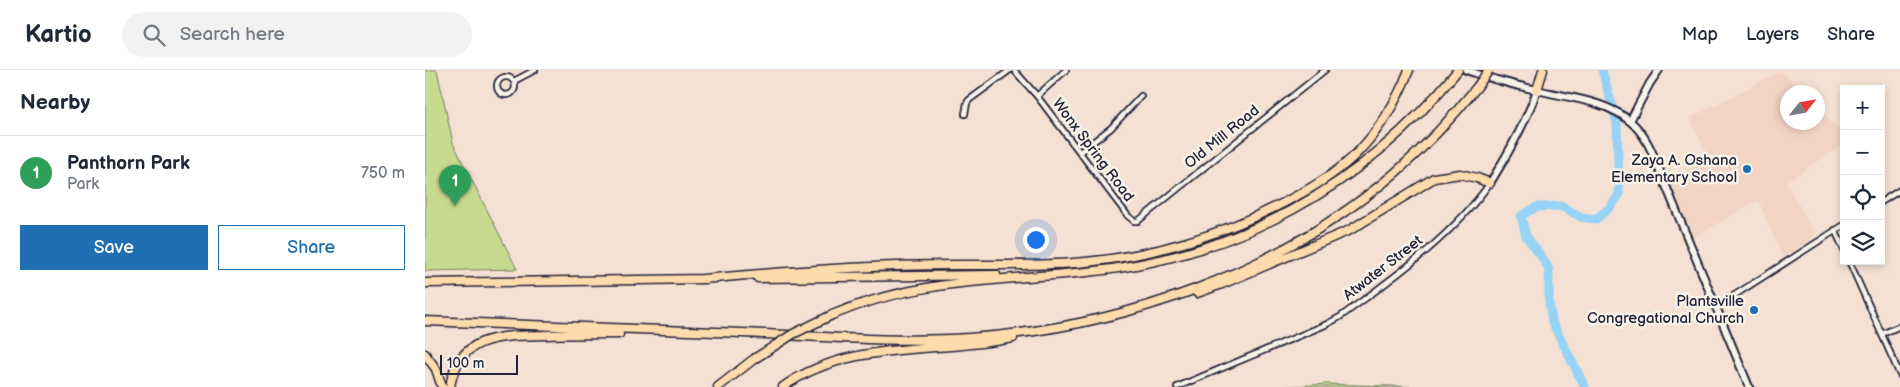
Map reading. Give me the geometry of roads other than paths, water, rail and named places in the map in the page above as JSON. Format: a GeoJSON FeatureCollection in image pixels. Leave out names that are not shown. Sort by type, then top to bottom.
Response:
{"type":"FeatureCollection","features":[{"type":"Feature","properties":{"kind":"highway"},"geometry":{"type":"LineString","coordinates":[[703,279],[779,272],[899,266],[1083,262],[1140,254],[1185,243],[1230,228],[1262,214],[1311,188],[1338,169],[1357,154],[1380,126],[1400,93],[1409,70]]}},
{"type":"Feature","properties":{"kind":"highway"},"geometry":{"type":"LineString","coordinates":[[718,387],[754,359],[793,334],[832,315],[874,299],[920,288],[967,282],[1124,268],[1179,256],[1233,238],[1275,219],[1316,196],[1363,165],[1405,128],[1458,70]]}},
{"type":"Feature","properties":{"kind":"highway"},"geometry":{"type":"LineString","coordinates":[[1161,301],[1213,282],[1264,258],[1313,231],[1379,187],[1416,154],[1451,118],[1489,70]]}},
{"type":"Feature","properties":{"kind":"highway"},"geometry":{"type":"LineString","coordinates":[[1537,90],[1543,70]]}},
{"type":"Feature","properties":{"kind":"highway"},"geometry":{"type":"LineString","coordinates":[[783,387],[823,366],[862,355],[1000,341],[1106,317],[1209,289],[1344,233],[1434,178],[1460,174],[1490,183]]}},
{"type":"Feature","properties":{"kind":"highway"},"geometry":{"type":"LineString","coordinates":[[425,283],[1066,274]]}},
{"type":"Feature","properties":{"kind":"highway"},"geometry":{"type":"LineString","coordinates":[[425,322],[921,340],[996,336],[1051,328]]}},
{"type":"Feature","properties":{"kind":"highway"},"geometry":{"type":"LineString","coordinates":[[450,387],[452,376],[461,359],[475,346],[492,338],[712,332]]}},
{"type":"Feature","properties":{"kind":"highway"},"geometry":{"type":"LineString","coordinates":[[425,354],[436,369],[442,387]]}},
{"type":"Feature","properties":{"kind":"main road"},"geometry":{"type":"LineString","coordinates":[[1466,70],[1610,109],[1630,121],[1638,129],[1650,148],[1749,387]]}},
{"type":"Feature","properties":{"kind":"main road"},"geometry":{"type":"LineString","coordinates":[[1630,121],[1659,70]]}},
{"type":"Feature","properties":{"kind":"main road","name":"Atwater Street"},"geometry":{"type":"LineString","coordinates":[[1490,183],[1522,124],[1537,90]]}},
{"type":"Feature","properties":{"kind":"street"},"geometry":{"type":"LineString","coordinates":[[514,81],[535,70]]}},
{"type":"Feature","properties":{"kind":"street"},"geometry":{"type":"LineString","coordinates":[[965,114],[969,100],[1010,70]]}},
{"type":"Feature","properties":{"kind":"street","name":"Wonx Spring Road"},"geometry":{"type":"LineString","coordinates":[[1014,70],[1037,96],[1128,216],[1134,221]]}},
{"type":"Feature","properties":{"kind":"street"},"geometry":{"type":"LineString","coordinates":[[1037,96],[1066,70]]}},
{"type":"Feature","properties":{"kind":"street","name":"Old Mill Road"},"geometry":{"type":"LineString","coordinates":[[1134,221],[1141,220],[1325,70]]}},
{"type":"Feature","properties":{"kind":"street"},"geometry":{"type":"LineString","coordinates":[[508,77],[514,81],[515,88],[511,93],[505,94],[499,90],[498,84],[501,78],[508,77]]}},
{"type":"Feature","properties":{"kind":"street"},"geometry":{"type":"LineString","coordinates":[[1079,152],[1111,128],[1141,96]]}},
{"type":"Feature","properties":{"kind":"street","name":"Atwater Street"},"geometry":{"type":"LineString","coordinates":[[1177,387],[1340,317],[1439,240],[1467,212],[1490,183]]}},
{"type":"Feature","properties":{"kind":"street"},"geometry":{"type":"LineString","coordinates":[[1885,199],[1900,190]]}},
{"type":"Feature","properties":{"kind":"street"},"geometry":{"type":"LineString","coordinates":[[1716,307],[1840,227]]}},
{"type":"Feature","properties":{"kind":"street"},"geometry":{"type":"LineString","coordinates":[[1835,230],[1840,241]]}},
{"type":"Feature","properties":{"kind":"street"},"geometry":{"type":"LineString","coordinates":[[1851,265],[1900,375]]}},
{"type":"Feature","properties":{"kind":"street"},"geometry":{"type":"LineString","coordinates":[[1882,334],[1900,326]]}},
{"type":"Feature","properties":{"kind":"waterway"},"geometry":{"type":"LineString","coordinates":[[1585,387],[1552,322],[1549,302],[1549,269],[1526,236],[1521,216],[1536,207],[1561,206],[1581,217],[1596,219],[1610,207],[1619,195],[1617,123],[1602,70]]}},
{"type":"Feature","properties":{"kind":"place","name":"Zaya A. Oshana Elementary School"},"geometry":{"type":"Point","coordinates":[1747,169]}},
{"type":"Feature","properties":{"kind":"place","name":"Panthorn Park"},"geometry":{"type":"Point","coordinates":[455,206]}},
{"type":"Feature","properties":{"kind":"place","name":"Plantsville Congregational Church"},"geometry":{"type":"Point","coordinates":[1754,310]}}]}
